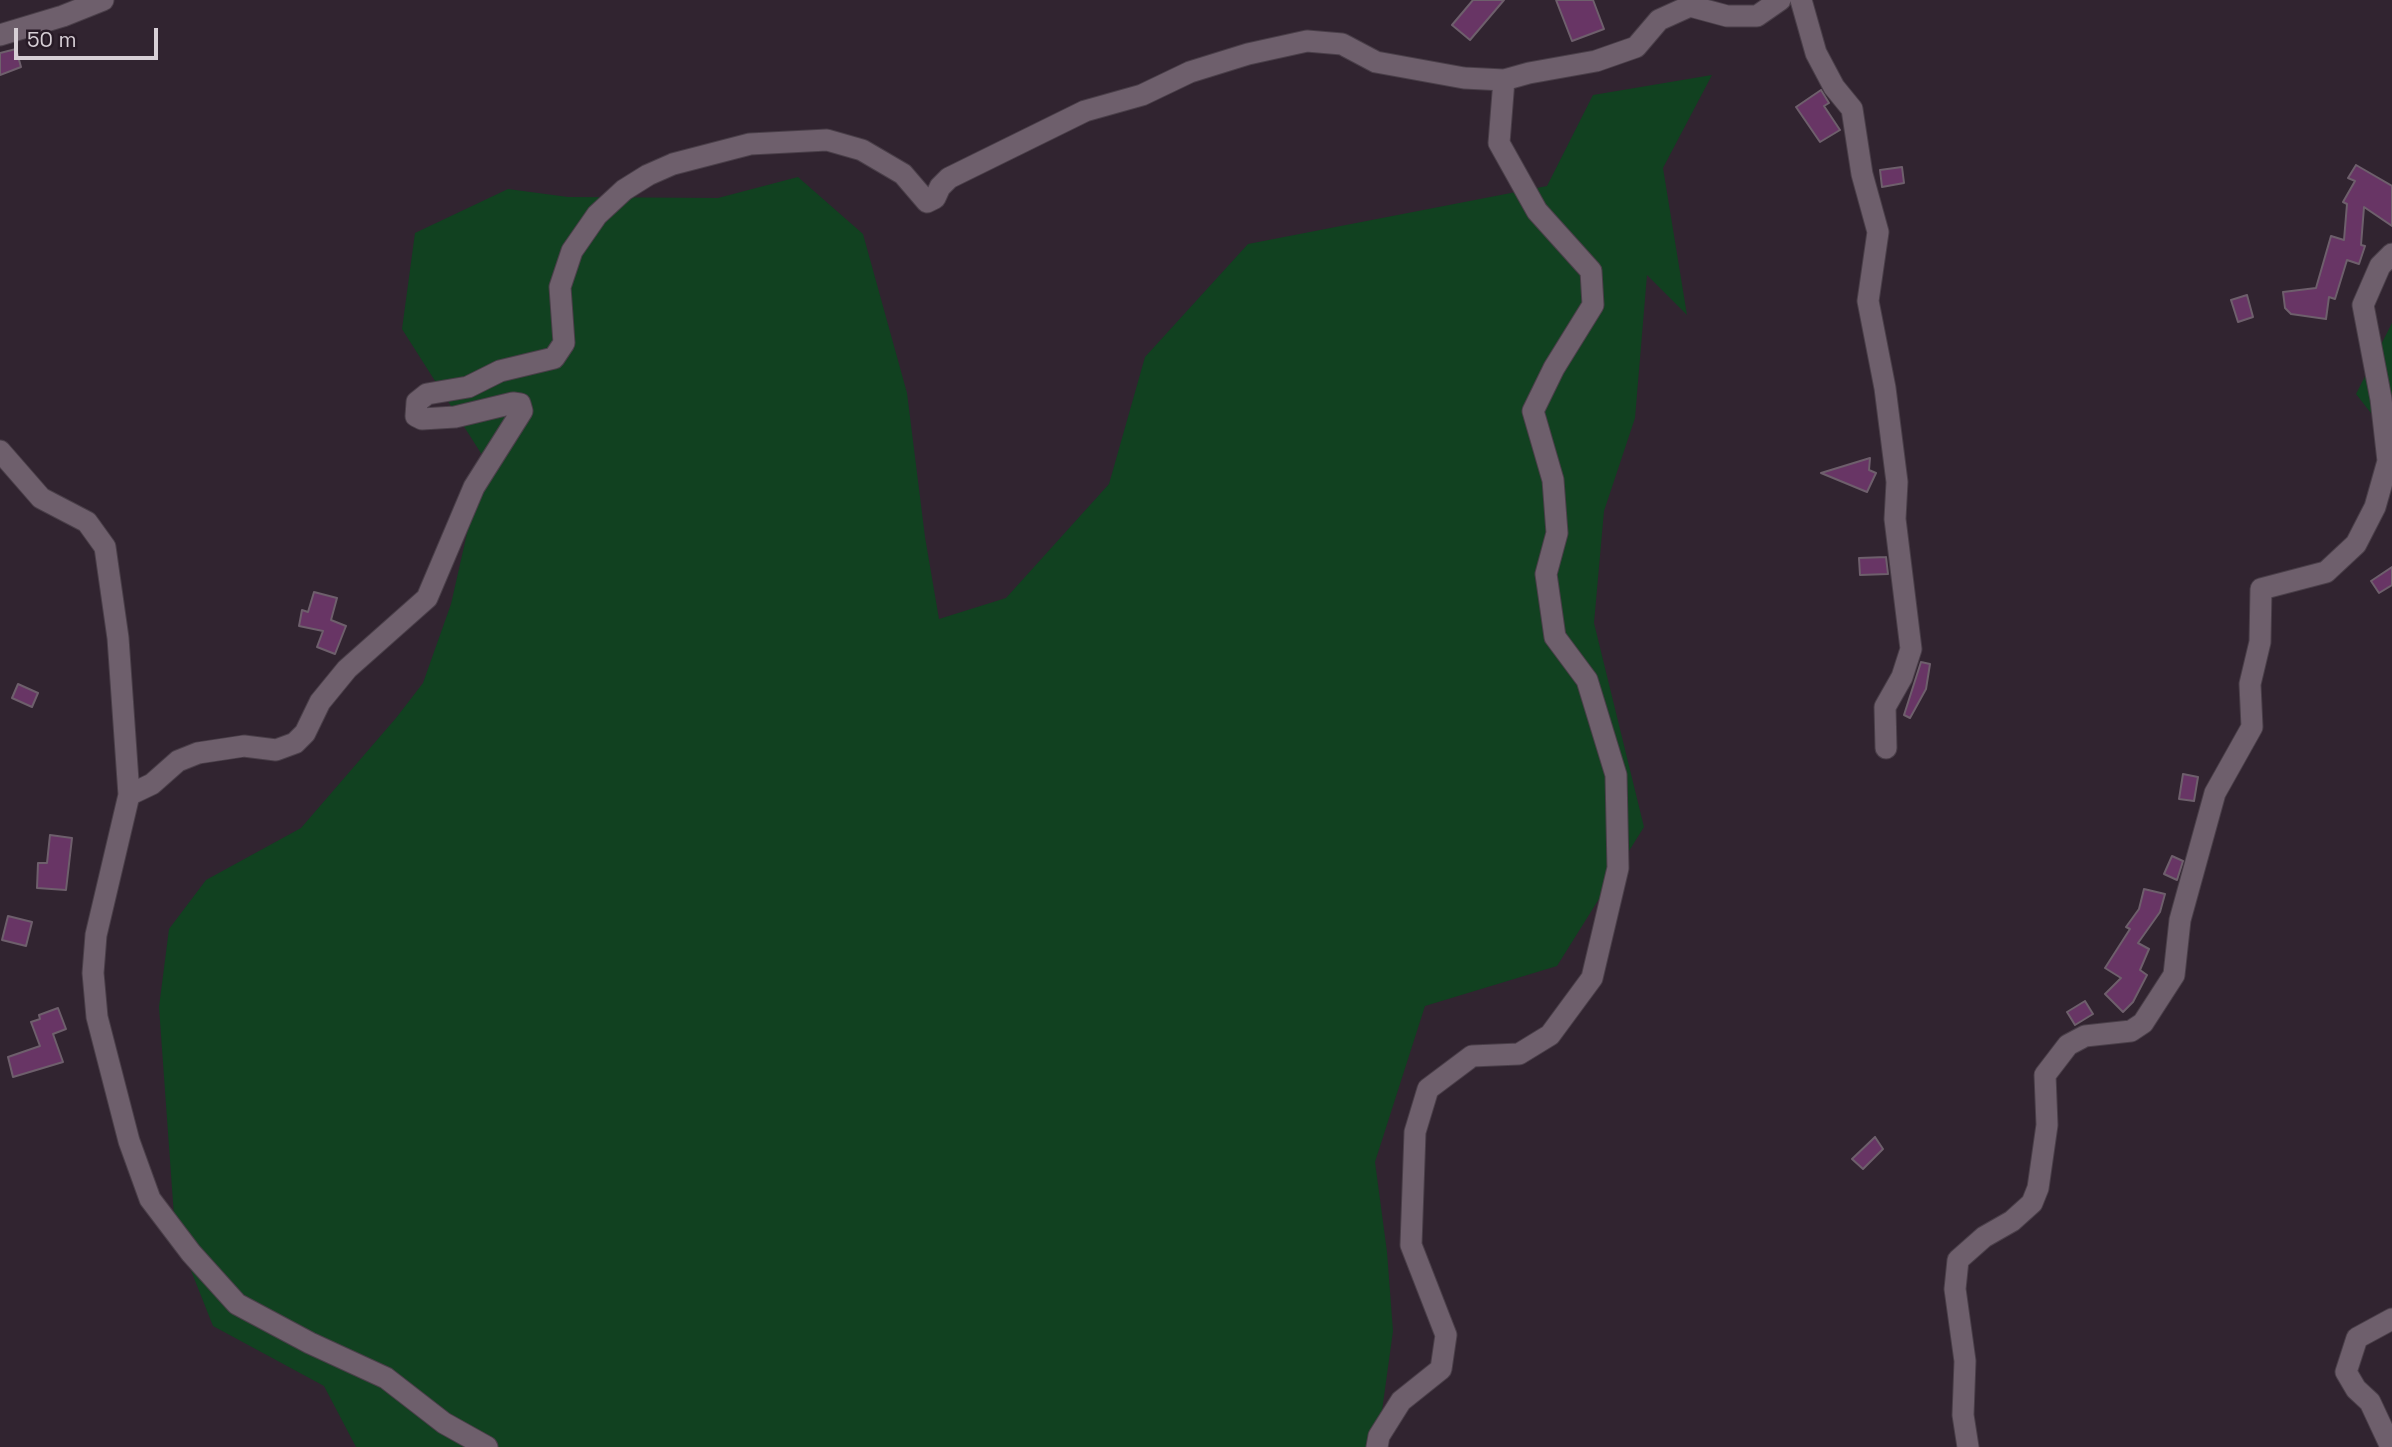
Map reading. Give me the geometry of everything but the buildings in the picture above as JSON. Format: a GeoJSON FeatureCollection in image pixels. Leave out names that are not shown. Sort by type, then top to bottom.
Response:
{"type":"FeatureCollection","features":[{"type":"Feature","properties":{"kind":"street"},"geometry":{"type":"LineString","coordinates":[[0,35],[63,16],[103,0]]}},
{"type":"Feature","properties":{"kind":"street"},"geometry":{"type":"LineString","coordinates":[[129,795],[152,784],[178,761],[198,753],[244,746],[276,750],[289,747],[301,739],[320,702],[347,669],[427,598],[474,487],[522,411],[520,404],[513,403],[455,417],[422,419],[416,416],[417,402],[427,394],[468,387],[500,372],[555,358],[565,333],[560,287],[572,251],[597,215],[624,190],[648,175],[673,164],[750,144],[827,140],[862,150],[903,174],[927,202],[935,198],[940,187],[949,178],[1085,111],[1142,95],[1190,72],[1307,41],[1342,44],[1387,64],[1464,78],[1504,80],[1596,61],[1636,47],[1659,20],[1690,6],[1727,16],[1757,16],[1780,0]]}},
{"type":"Feature","properties":{"kind":"street"},"geometry":{"type":"LineString","coordinates":[[1801,0],[1816,53],[1834,87],[1852,109],[1862,174],[1878,232],[1868,301],[1873,340],[1885,388],[1897,482],[1895,519],[1911,649],[1902,677],[1885,707],[1886,748]]}},
{"type":"Feature","properties":{"kind":"street"},"geometry":{"type":"LineString","coordinates":[[1377,1447],[1379,1436],[1401,1401],[1441,1369],[1446,1335],[1412,1245],[1415,1132],[1427,1089],[1472,1056],[1519,1054],[1550,1035],[1592,978],[1618,868],[1616,775],[1587,680],[1555,637],[1546,574],[1557,533],[1553,480],[1534,411],[1554,368],[1593,306],[1591,271],[1537,211],[1499,144],[1504,80]]}},
{"type":"Feature","properties":{"kind":"street"},"geometry":{"type":"LineString","coordinates":[[1968,1447],[1963,1415],[1965,1361],[1955,1289],[1958,1260],[1984,1237],[2012,1221],[2032,1203],[2038,1188],[2047,1125],[2045,1074],[2068,1045],[2084,1036],[2131,1031],[2144,1023],[2174,975],[2180,920],[2214,793],[2252,727],[2250,684],[2260,642],[2261,589],[2326,572],[2356,544],[2375,507],[2388,461],[2381,399],[2363,305],[2380,266],[2392,254]]}},
{"type":"Feature","properties":{"kind":"street"},"geometry":{"type":"LineString","coordinates":[[0,451],[41,498],[88,522],[105,547],[118,638],[129,795],[96,934],[93,973],[97,1017],[129,1140],[150,1199],[191,1254],[237,1304],[310,1343],[386,1378],[444,1423],[487,1447]]}},
{"type":"Feature","properties":{"kind":"street"},"geometry":{"type":"LineString","coordinates":[[2391,1447],[2370,1402],[2346,1373],[2357,1338],[2392,1319]]}},
{"type":"Feature","properties":{"kind":"green space"},"geometry":{"type":"Polygon","coordinates":[[[1712,75],[1663,168],[1687,315],[1647,275],[1635,418],[1604,511],[1594,623],[1644,827],[1557,966],[1425,1006],[1375,1162],[1387,1252],[1393,1331],[1377,1447],[356,1447],[324,1386],[213,1326],[175,1230],[159,1007],[169,929],[206,880],[301,828],[423,683],[451,604],[484,458],[402,329],[415,233],[508,189],[568,197],[718,198],[798,177],[863,234],[907,393],[925,537],[939,619],[1006,598],[1109,484],[1145,357],[1248,244],[1547,186],[1593,95],[1712,75]]]}},
{"type":"Feature","properties":{"kind":"green space"},"geometry":{"type":"Polygon","coordinates":[[[2392,323],[2392,440],[2356,394],[2392,323]]]}}]}
